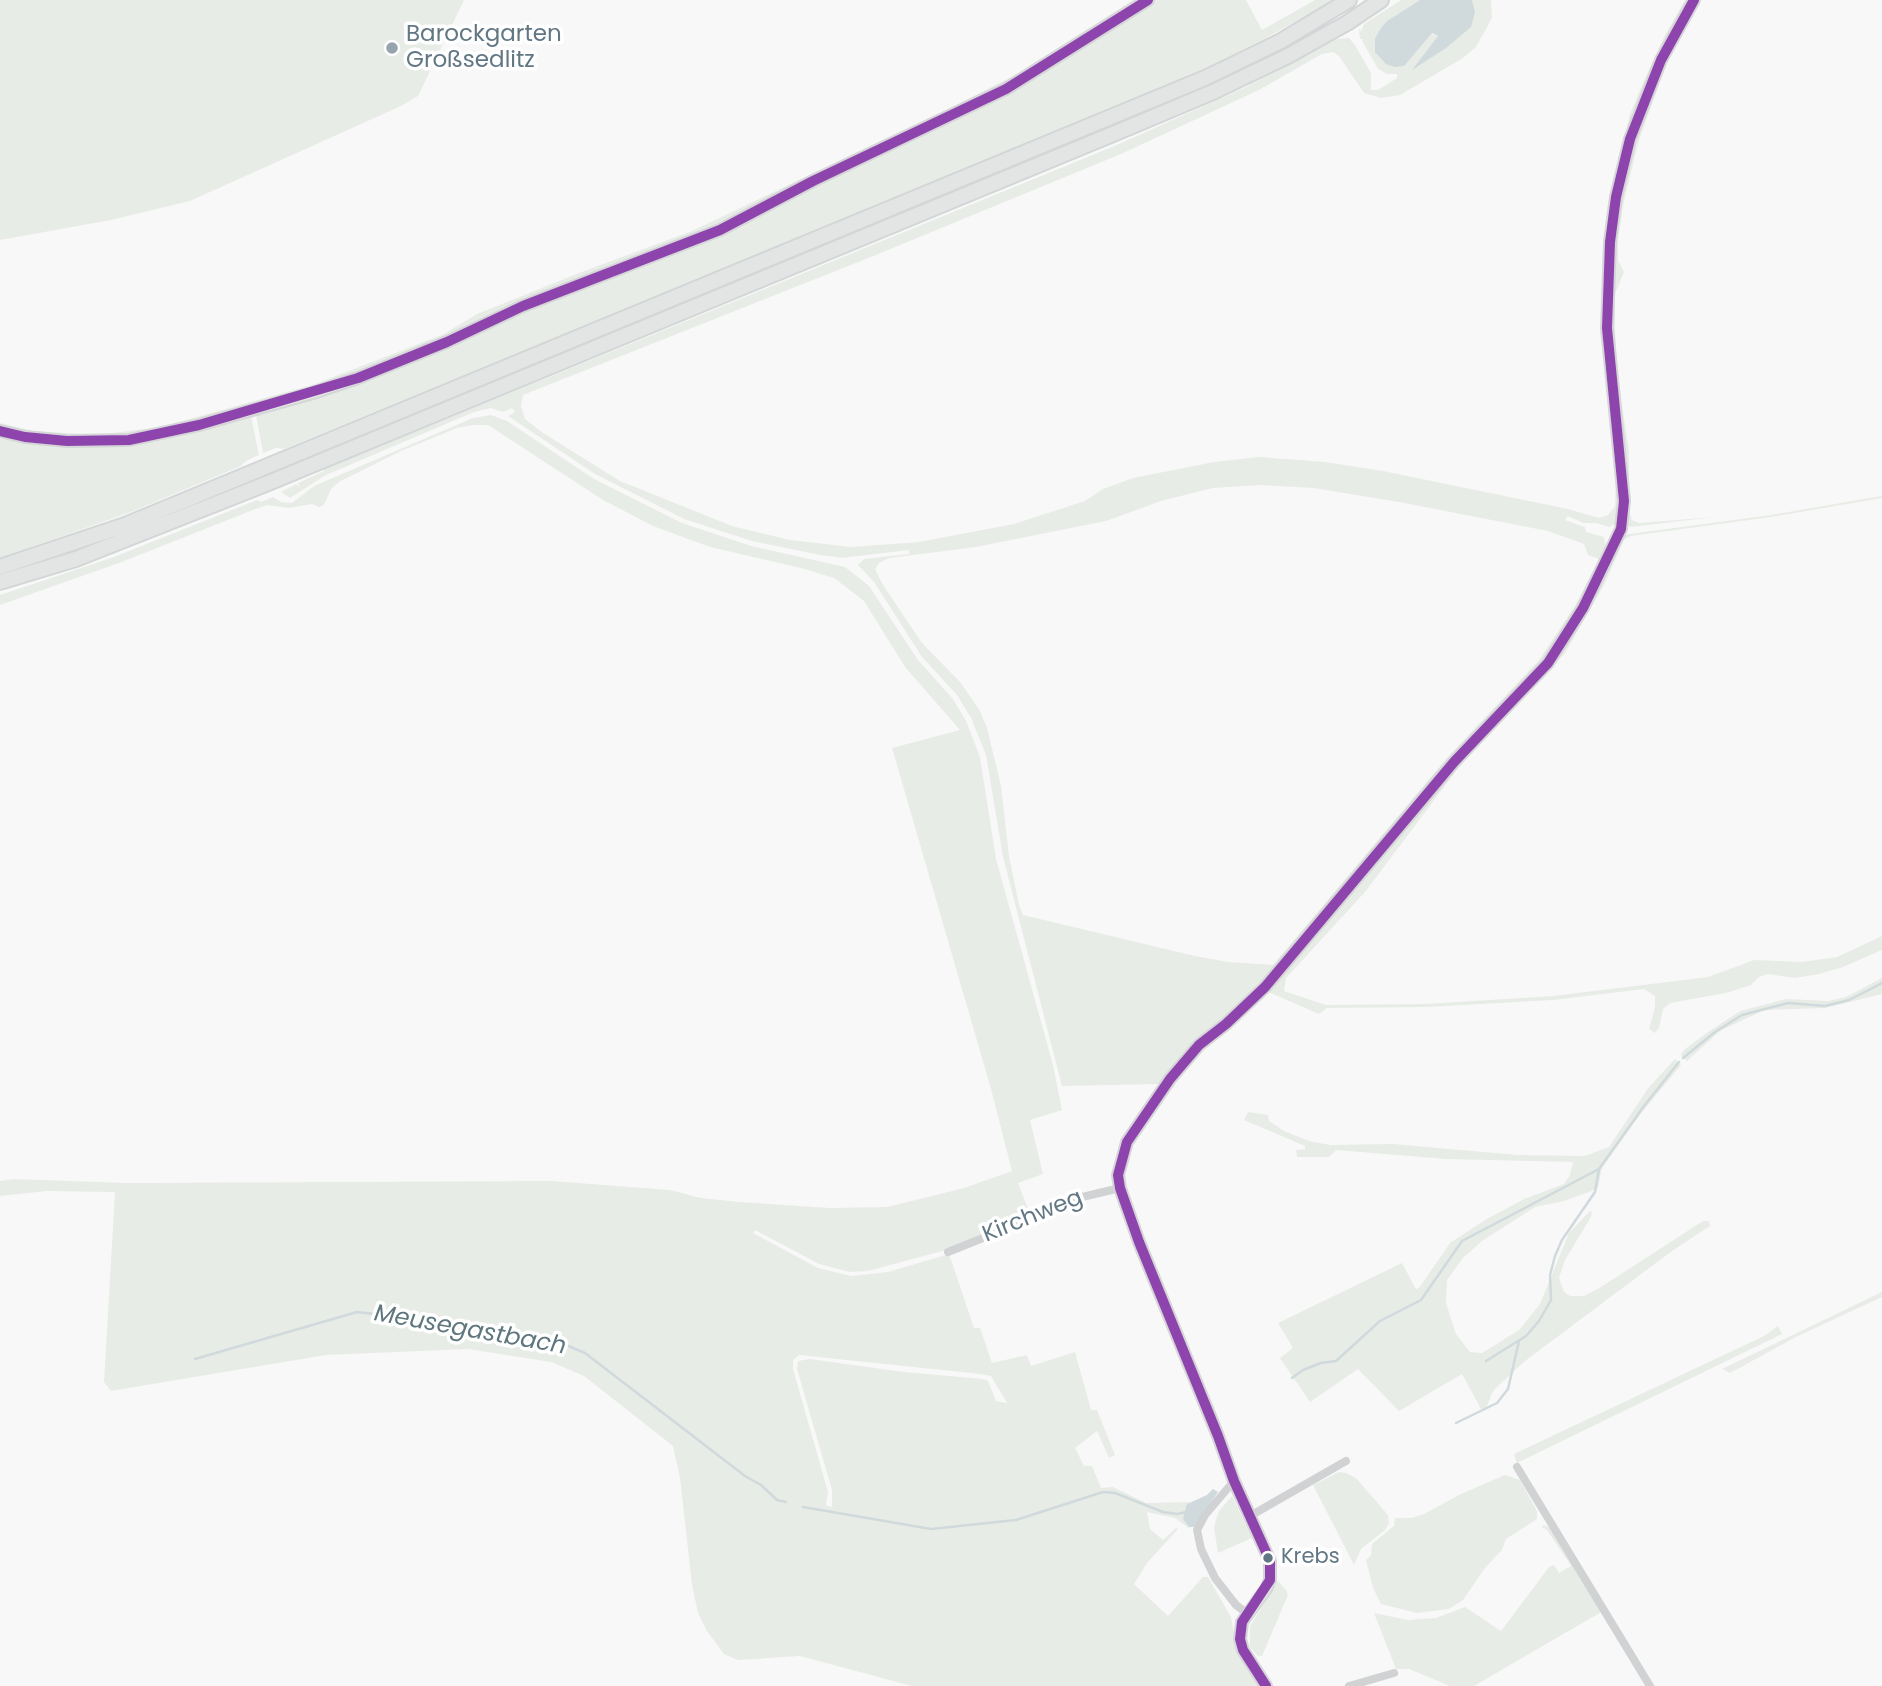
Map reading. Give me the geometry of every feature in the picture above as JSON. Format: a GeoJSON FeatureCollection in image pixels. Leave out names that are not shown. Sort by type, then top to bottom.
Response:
{"type":"FeatureCollection","features":[{"type":"Feature","properties":{"kind":"highway"},"geometry":{"type":"LineString","coordinates":[[0,567],[125,525],[1205,78],[1281,41],[1349,0]]}},
{"type":"Feature","properties":{"kind":"highway"},"geometry":{"type":"LineString","coordinates":[[0,582],[76,559],[273,482],[1213,92],[1288,56],[1381,0]]}},
{"type":"Feature","properties":{"kind":"street"},"geometry":{"type":"LineString","coordinates":[[0,431],[67,442],[129,440],[199,425],[295,399],[358,378],[447,342],[523,306],[720,230],[813,181],[1006,89],[1148,0]]}},
{"type":"Feature","properties":{"kind":"street"},"geometry":{"type":"LineString","coordinates":[[1266,1686],[1243,1650],[1240,1639],[1242,1622],[1266,1590],[1271,1571],[1270,1561],[1234,1481],[1139,1242],[1118,1175],[1127,1142],[1170,1079],[1199,1045],[1265,987],[1454,762],[1548,663],[1583,608],[1620,529],[1624,501],[1607,328],[1610,242],[1616,197],[1630,139],[1661,60],[1694,0]]}},
{"type":"Feature","properties":{"kind":"street","name":"Kirchweg"},"geometry":{"type":"LineString","coordinates":[[948,1252],[1003,1230],[1057,1203],[1120,1188]]}},
{"type":"Feature","properties":{"kind":"street"},"geometry":{"type":"LineString","coordinates":[[1250,1516],[1346,1461]]}},
{"type":"Feature","properties":{"kind":"street"},"geometry":{"type":"LineString","coordinates":[[1517,1467],[1650,1686]]}},
{"type":"Feature","properties":{"kind":"street"},"geometry":{"type":"LineString","coordinates":[[1234,1481],[1205,1515],[1197,1530],[1201,1549],[1216,1578],[1237,1605],[1248,1614]]}},
{"type":"Feature","properties":{"kind":"street"},"geometry":{"type":"LineString","coordinates":[[1349,1686],[1394,1673]]}},
{"type":"Feature","properties":{"kind":"shaded area"},"geometry":{"type":"Polygon","coordinates":[[[0,0],[464,0],[418,96],[401,106],[190,201],[111,220],[0,240],[0,0]]]}},
{"type":"Feature","properties":{"kind":"shaded area"},"geometry":{"type":"Polygon","coordinates":[[[1133,0],[1141,0],[982,96],[722,223],[333,383],[195,422],[128,436],[96,438],[35,435],[0,428],[0,423],[34,431],[96,435],[161,427],[315,384],[444,334],[477,314],[692,231],[1015,75],[1133,0]]]}},
{"type":"Feature","properties":{"kind":"shaded area"},"geometry":{"type":"Polygon","coordinates":[[[1155,0],[1246,0],[1262,30],[1315,0],[1334,0],[1199,71],[1004,154],[284,449],[276,448],[263,453],[256,415],[298,402],[643,265],[1075,50],[1155,0]]]}},
{"type":"Feature","properties":{"kind":"shaded area"},"geometry":{"type":"Polygon","coordinates":[[[1401,0],[1420,0],[1387,21],[1438,36],[1414,68],[1475,12],[1472,0],[1491,0],[1492,18],[1476,47],[1463,58],[1400,95],[1381,98],[1364,93],[1339,56],[1333,52],[1322,54],[1259,90],[1121,154],[523,395],[521,406],[525,419],[620,481],[732,526],[790,540],[851,547],[919,542],[1014,524],[1085,501],[1103,489],[1133,478],[1214,462],[1259,457],[1325,462],[1383,471],[1568,509],[1599,518],[1608,515],[1615,506],[1616,476],[1601,331],[1603,243],[1610,197],[1630,114],[1665,35],[1685,0],[1689,0],[1668,36],[1626,137],[1607,240],[1619,502],[1615,524],[1609,527],[1583,523],[1568,516],[1565,520],[1585,527],[1586,532],[1604,537],[1607,552],[1579,606],[1545,660],[1261,987],[1196,1044],[1159,1084],[1062,1086],[1003,857],[986,755],[971,718],[957,695],[922,657],[874,582],[858,565],[864,559],[909,554],[909,550],[842,558],[820,555],[752,541],[684,519],[595,474],[508,416],[515,412],[512,408],[503,412],[491,408],[474,412],[326,475],[290,498],[281,492],[296,484],[300,487],[298,483],[324,469],[1112,147],[1244,88],[1337,39],[1349,38],[1355,45],[1371,73],[1371,90],[1378,90],[1397,78],[1397,74],[1387,74],[1378,69],[1363,39],[1360,39],[1359,30],[1360,28],[1361,32],[1364,24],[1401,0]],[[1261,485],[1213,488],[1161,501],[1106,521],[976,547],[889,558],[879,563],[875,569],[883,585],[922,643],[961,683],[980,711],[987,728],[1001,786],[1009,856],[1023,915],[1195,956],[1228,962],[1273,965],[1446,759],[1539,660],[1575,606],[1599,559],[1588,555],[1584,544],[1548,531],[1313,488],[1261,485]]]}},
{"type":"Feature","properties":{"kind":"shaded area"},"geometry":{"type":"Polygon","coordinates":[[[1420,0],[1472,0],[1475,12],[1471,27],[1446,48],[1412,70],[1438,36],[1432,33],[1404,66],[1386,64],[1375,52],[1375,39],[1387,21],[1420,0]]]}},
{"type":"Feature","properties":{"kind":"shaded area"},"geometry":{"type":"Polygon","coordinates":[[[1657,90],[1639,140],[1618,238],[1618,260],[1624,272],[1615,294],[1615,329],[1617,370],[1629,452],[1629,511],[1632,520],[1639,523],[1715,517],[1630,527],[1627,524],[1627,477],[1611,328],[1615,239],[1621,198],[1635,140],[1652,91],[1657,90]]]}},
{"type":"Feature","properties":{"kind":"shaded area"},"geometry":{"type":"Polygon","coordinates":[[[491,415],[507,421],[594,479],[682,523],[751,546],[845,567],[869,586],[918,660],[953,699],[966,721],[980,757],[996,859],[1053,1065],[1062,1110],[1030,1120],[1043,1174],[1018,1183],[1030,1214],[946,1250],[868,1271],[850,1272],[819,1264],[755,1230],[753,1233],[818,1268],[851,1276],[888,1272],[949,1254],[974,1328],[980,1328],[992,1363],[1027,1355],[1031,1366],[1075,1352],[1091,1410],[1097,1410],[1115,1455],[1109,1458],[1097,1431],[1075,1448],[1084,1466],[1092,1466],[1101,1488],[1113,1487],[1146,1503],[1189,1502],[1186,1513],[1189,1527],[1192,1529],[1175,1518],[1147,1512],[1150,1529],[1163,1540],[1178,1529],[1147,1563],[1134,1584],[1168,1616],[1203,1577],[1208,1577],[1231,1617],[1237,1651],[1259,1686],[912,1686],[800,1656],[738,1660],[724,1654],[698,1613],[692,1585],[680,1478],[673,1446],[584,1376],[551,1362],[468,1349],[326,1355],[111,1391],[104,1382],[115,1192],[47,1191],[0,1196],[0,1181],[552,1181],[670,1190],[701,1198],[739,1202],[830,1208],[887,1207],[964,1188],[1012,1171],[991,1089],[892,748],[960,730],[905,667],[864,601],[834,578],[710,547],[653,526],[603,500],[488,425],[473,425],[457,428],[401,451],[339,482],[331,489],[324,505],[319,507],[312,504],[289,508],[267,505],[119,563],[0,605],[0,595],[114,557],[257,500],[261,502],[273,497],[281,502],[292,503],[314,486],[473,418],[491,415]],[[799,1355],[793,1360],[793,1369],[828,1492],[826,1505],[832,1507],[832,1490],[797,1369],[798,1361],[810,1359],[904,1372],[983,1379],[988,1381],[996,1401],[1007,1403],[991,1376],[799,1355]]]}},
{"type":"Feature","properties":{"kind":"shaded area"},"geometry":{"type":"Polygon","coordinates":[[[251,416],[259,455],[241,466],[131,512],[0,558],[0,437],[65,446],[130,444],[166,438],[251,416]]]}},
{"type":"Feature","properties":{"kind":"shaded area"},"geometry":{"type":"Polygon","coordinates":[[[1882,496],[1771,517],[1631,536],[1624,540],[1604,585],[1565,653],[1459,767],[1365,892],[1286,978],[1284,991],[1326,1005],[1426,1004],[1553,996],[1708,977],[1754,960],[1802,962],[1837,957],[1882,936],[1882,950],[1819,974],[1795,978],[1768,974],[1759,977],[1751,985],[1726,993],[1670,1003],[1663,1009],[1659,1028],[1655,1033],[1649,1029],[1655,996],[1644,989],[1553,1000],[1427,1007],[1327,1008],[1319,1014],[1266,991],[1455,766],[1550,666],[1622,535],[1771,515],[1882,496]]]}},
{"type":"Feature","properties":{"kind":"shaded area"},"geometry":{"type":"Polygon","coordinates":[[[1882,978],[1882,994],[1825,1008],[1764,1010],[1720,1031],[1687,1061],[1682,1057],[1685,1049],[1740,1011],[1786,999],[1829,1001],[1846,997],[1882,978]]]}},
{"type":"Feature","properties":{"kind":"shaded area"},"geometry":{"type":"Polygon","coordinates":[[[1675,1059],[1681,1065],[1642,1112],[1602,1168],[1598,1187],[1564,1201],[1535,1207],[1482,1241],[1463,1258],[1447,1280],[1446,1303],[1456,1334],[1470,1352],[1482,1353],[1519,1330],[1540,1304],[1569,1233],[1589,1212],[1592,1211],[1591,1217],[1565,1260],[1559,1278],[1564,1292],[1570,1296],[1584,1296],[1601,1287],[1703,1221],[1709,1221],[1710,1226],[1672,1251],[1525,1361],[1497,1387],[1486,1409],[1482,1411],[1462,1374],[1399,1411],[1358,1369],[1310,1402],[1280,1358],[1293,1348],[1278,1323],[1402,1263],[1416,1289],[1419,1288],[1450,1243],[1524,1199],[1564,1184],[1570,1175],[1573,1162],[1446,1159],[1336,1150],[1329,1157],[1297,1157],[1296,1150],[1305,1149],[1305,1146],[1244,1120],[1248,1112],[1268,1115],[1269,1121],[1284,1131],[1309,1141],[1330,1145],[1393,1144],[1518,1155],[1585,1156],[1609,1147],[1649,1087],[1675,1059]]]}},
{"type":"Feature","properties":{"kind":"shaded area"},"geometry":{"type":"Polygon","coordinates":[[[1882,1292],[1882,1297],[1796,1337],[1730,1373],[1722,1369],[1882,1292]]]}},
{"type":"Feature","properties":{"kind":"shaded area"},"geometry":{"type":"Polygon","coordinates":[[[1778,1326],[1782,1334],[1517,1463],[1514,1455],[1516,1453],[1764,1336],[1778,1326]]]}},
{"type":"Feature","properties":{"kind":"shaded area"},"geometry":{"type":"Polygon","coordinates":[[[1339,1472],[1356,1478],[1388,1515],[1389,1523],[1385,1530],[1361,1549],[1354,1565],[1313,1485],[1339,1472]]]}},
{"type":"Feature","properties":{"kind":"shaded area"},"geometry":{"type":"Polygon","coordinates":[[[1505,1475],[1520,1480],[1537,1511],[1537,1519],[1506,1539],[1502,1550],[1485,1568],[1463,1600],[1449,1609],[1417,1613],[1381,1604],[1373,1588],[1366,1560],[1371,1555],[1372,1544],[1394,1526],[1395,1518],[1412,1518],[1424,1514],[1505,1475]]]}},
{"type":"Feature","properties":{"kind":"shaded area"},"geometry":{"type":"Polygon","coordinates":[[[1213,1489],[1218,1492],[1194,1527],[1189,1527],[1183,1519],[1187,1504],[1207,1495],[1213,1489]]]}},
{"type":"Feature","properties":{"kind":"shaded area"},"geometry":{"type":"Polygon","coordinates":[[[1232,1496],[1252,1538],[1218,1553],[1214,1528],[1219,1511],[1232,1496]]]}},
{"type":"Feature","properties":{"kind":"shaded area"},"geometry":{"type":"Polygon","coordinates":[[[1543,1525],[1551,1528],[1603,1611],[1474,1686],[1450,1686],[1409,1669],[1396,1669],[1374,1613],[1408,1620],[1436,1618],[1465,1607],[1501,1631],[1549,1567],[1554,1565],[1559,1573],[1571,1566],[1543,1525]]]}},
{"type":"Feature","properties":{"kind":"shaded area"},"geometry":{"type":"Polygon","coordinates":[[[1278,1581],[1288,1595],[1262,1656],[1258,1656],[1250,1647],[1250,1626],[1278,1581]]]}},
{"type":"Feature","properties":{"kind":"waterway","name":"Meusegastbach"},"geometry":{"type":"LineString","coordinates":[[1683,1058],[1715,1032],[1742,1015],[1788,1003],[1825,1006],[1849,1000],[1882,983]]}},
{"type":"Feature","properties":{"kind":"waterway","name":"Meusegastbach"},"geometry":{"type":"LineString","coordinates":[[1292,1378],[1321,1363],[1336,1361],[1380,1321],[1421,1300],[1462,1241],[1599,1169],[1679,1062]]}},
{"type":"Feature","properties":{"kind":"waterway"},"geometry":{"type":"LineString","coordinates":[[1486,1361],[1526,1336],[1539,1321],[1551,1300],[1550,1275],[1555,1256],[1562,1240],[1595,1192],[1599,1169]]}},
{"type":"Feature","properties":{"kind":"waterway","name":"Meusegastbach"},"geometry":{"type":"LineString","coordinates":[[195,1359],[357,1312],[453,1323],[561,1343],[585,1353],[745,1476],[761,1485],[777,1500],[786,1502]]}},
{"type":"Feature","properties":{"kind":"waterway"},"geometry":{"type":"LineString","coordinates":[[1456,1423],[1497,1403],[1508,1389],[1519,1341]]}},
{"type":"Feature","properties":{"kind":"waterway","name":"Meusegastbach"},"geometry":{"type":"LineString","coordinates":[[803,1507],[931,1529],[1016,1520],[1103,1492],[1115,1493],[1163,1512],[1187,1512]]}},
{"type":"Feature","properties":{"kind":"transit line"},"geometry":{"type":"LineString","coordinates":[[0,431],[25,437],[67,441],[129,440],[199,425],[358,378],[447,342],[523,306],[720,230],[813,181],[1006,89],[1148,0]]}},
{"type":"Feature","properties":{"kind":"transit line"},"geometry":{"type":"LineString","coordinates":[[1266,1686],[1243,1650],[1240,1639],[1242,1622],[1270,1580],[1270,1561],[1234,1481],[1139,1242],[1118,1175],[1127,1142],[1170,1079],[1199,1045],[1265,987],[1454,762],[1548,663],[1583,608],[1621,529],[1624,501],[1607,328],[1610,242],[1616,197],[1630,139],[1661,60],[1694,0]]}},
{"type":"Feature","properties":{"kind":"place","name":"Barockgarten Großsedlitz"},"geometry":{"type":"Point","coordinates":[392,48]}},
{"type":"Feature","properties":{"kind":"place","name":"Krebs"},"geometry":{"type":"Point","coordinates":[1268,1558]}}]}
